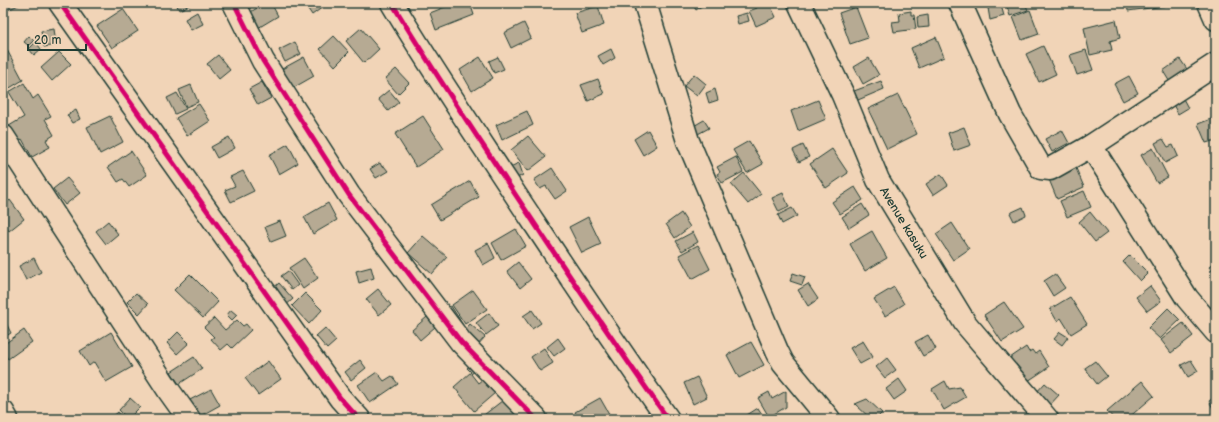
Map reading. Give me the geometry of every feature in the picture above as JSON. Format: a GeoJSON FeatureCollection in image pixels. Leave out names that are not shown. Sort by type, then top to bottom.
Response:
{"type":"FeatureCollection","features":[{"type":"Feature","properties":{"kind":"street"},"geometry":{"type":"LineString","coordinates":[[60,3],[340,398],[360,419]]}},
{"type":"Feature","properties":{"kind":"street"},"geometry":{"type":"LineString","coordinates":[[234,3],[263,61],[349,195],[461,342],[536,419]]}},
{"type":"Feature","properties":{"kind":"street"},"geometry":{"type":"LineString","coordinates":[[392,3],[425,57],[566,271],[668,419]]}},
{"type":"Feature","properties":{"kind":"street"},"geometry":{"type":"LineString","coordinates":[[645,3],[688,141],[776,351],[783,363],[829,419]]}},
{"type":"Feature","properties":{"kind":"street","name":"Avenue kasuku"},"geometry":{"type":"LineString","coordinates":[[799,3],[844,96],[878,180],[965,324],[1047,419]]}},
{"type":"Feature","properties":{"kind":"street"},"geometry":{"type":"LineString","coordinates":[[960,3],[1010,114],[1041,168],[1050,169],[1091,146],[1216,64]]}},
{"type":"Feature","properties":{"kind":"street"},"geometry":{"type":"LineString","coordinates":[[1209,3],[1216,19]]}},
{"type":"Feature","properties":{"kind":"street"},"geometry":{"type":"LineString","coordinates":[[3,136],[169,391],[189,419]]}},
{"type":"Feature","properties":{"kind":"street"},"geometry":{"type":"LineString","coordinates":[[1091,146],[1187,298],[1216,332]]}},
{"type":"Feature","properties":{"kind":"street"},"geometry":{"type":"LineString","coordinates":[[3,412],[7,419]]}},
{"type":"Feature","properties":{"kind":"building"},"geometry":{"type":"Polygon","coordinates":[[[3,3],[23,3],[3,12],[3,3]]]}},
{"type":"Feature","properties":{"kind":"building"},"geometry":{"type":"Polygon","coordinates":[[[176,3],[194,3],[179,10],[176,3]]]}},
{"type":"Feature","properties":{"kind":"building"},"geometry":{"type":"Polygon","coordinates":[[[265,3],[271,3],[278,16],[258,28],[249,13],[265,3]]]}},
{"type":"Feature","properties":{"kind":"building"},"geometry":{"type":"Polygon","coordinates":[[[304,3],[321,3],[323,7],[312,15],[304,3]]]}},
{"type":"Feature","properties":{"kind":"building"},"geometry":{"type":"Polygon","coordinates":[[[455,3],[470,3],[474,15],[436,30],[430,13],[455,3]]]}},
{"type":"Feature","properties":{"kind":"building"},"geometry":{"type":"Polygon","coordinates":[[[692,3],[706,3],[696,10],[692,3]]]}},
{"type":"Feature","properties":{"kind":"building"},"geometry":{"type":"Polygon","coordinates":[[[755,3],[769,3],[776,17],[756,26],[749,11],[757,8],[755,3]]]}},
{"type":"Feature","properties":{"kind":"building"},"geometry":{"type":"Polygon","coordinates":[[[1006,3],[1025,3],[1028,10],[1010,16],[1006,3]]]}},
{"type":"Feature","properties":{"kind":"building"},"geometry":{"type":"Polygon","coordinates":[[[1127,3],[1165,3],[1165,6],[1128,11],[1127,3]]]}},
{"type":"Feature","properties":{"kind":"building"},"geometry":{"type":"Polygon","coordinates":[[[1001,5],[1004,16],[990,20],[988,8],[1001,5]]]}},
{"type":"Feature","properties":{"kind":"building"},"geometry":{"type":"Polygon","coordinates":[[[598,6],[604,25],[582,33],[575,13],[598,6]]]}},
{"type":"Feature","properties":{"kind":"building"},"geometry":{"type":"Polygon","coordinates":[[[856,7],[868,38],[850,44],[839,13],[856,7]]]}},
{"type":"Feature","properties":{"kind":"building"},"geometry":{"type":"Polygon","coordinates":[[[123,9],[138,31],[112,48],[97,26],[123,9]]]}},
{"type":"Feature","properties":{"kind":"building"},"geometry":{"type":"Polygon","coordinates":[[[1030,10],[1039,34],[1022,40],[1013,17],[1030,10]]]}},
{"type":"Feature","properties":{"kind":"building"},"geometry":{"type":"Polygon","coordinates":[[[911,11],[911,15],[914,15],[916,29],[894,32],[892,22],[900,21],[899,13],[911,11]]]}},
{"type":"Feature","properties":{"kind":"building"},"geometry":{"type":"Polygon","coordinates":[[[197,12],[203,24],[191,30],[185,19],[197,12]]]}},
{"type":"Feature","properties":{"kind":"building"},"geometry":{"type":"Polygon","coordinates":[[[747,13],[749,21],[738,24],[736,16],[747,13]]]}},
{"type":"Feature","properties":{"kind":"building"},"geometry":{"type":"Polygon","coordinates":[[[928,15],[929,27],[918,28],[917,17],[928,15]]]}},
{"type":"Feature","properties":{"kind":"building"},"geometry":{"type":"Polygon","coordinates":[[[1116,20],[1120,38],[1110,41],[1112,50],[1090,55],[1084,28],[1116,20]]]}},
{"type":"Feature","properties":{"kind":"building"},"geometry":{"type":"Polygon","coordinates":[[[524,23],[531,38],[511,48],[504,33],[524,23]]]}},
{"type":"Feature","properties":{"kind":"building"},"geometry":{"type":"Polygon","coordinates":[[[361,28],[379,49],[364,63],[346,41],[361,28]]]}},
{"type":"Feature","properties":{"kind":"building"},"geometry":{"type":"Polygon","coordinates":[[[54,29],[56,45],[44,47],[41,31],[54,29]]]}},
{"type":"Feature","properties":{"kind":"building"},"geometry":{"type":"Polygon","coordinates":[[[29,36],[34,41],[29,46],[24,42],[29,36]]]}},
{"type":"Feature","properties":{"kind":"building"},"geometry":{"type":"Polygon","coordinates":[[[334,36],[349,52],[335,66],[320,49],[334,36]]]}},
{"type":"Feature","properties":{"kind":"building"},"geometry":{"type":"Polygon","coordinates":[[[936,37],[944,57],[919,68],[911,48],[936,37]]]}},
{"type":"Feature","properties":{"kind":"building"},"geometry":{"type":"Polygon","coordinates":[[[36,42],[41,49],[34,55],[29,49],[36,42]]]}},
{"type":"Feature","properties":{"kind":"building"},"geometry":{"type":"Polygon","coordinates":[[[295,42],[301,54],[285,62],[279,50],[295,42]]]}},
{"type":"Feature","properties":{"kind":"building"},"geometry":{"type":"Polygon","coordinates":[[[1043,46],[1056,74],[1039,82],[1026,54],[1043,46]]]}},
{"type":"Feature","properties":{"kind":"building"},"geometry":{"type":"Polygon","coordinates":[[[611,49],[615,58],[603,65],[598,56],[611,49]]]}},
{"type":"Feature","properties":{"kind":"building"},"geometry":{"type":"Polygon","coordinates":[[[7,50],[23,80],[3,92],[3,52],[7,50]]]}},
{"type":"Feature","properties":{"kind":"building"},"geometry":{"type":"Polygon","coordinates":[[[1086,50],[1093,70],[1077,75],[1070,55],[1086,50]]]}},
{"type":"Feature","properties":{"kind":"building"},"geometry":{"type":"Polygon","coordinates":[[[59,52],[71,64],[52,81],[41,68],[59,52]]]}},
{"type":"Feature","properties":{"kind":"building"},"geometry":{"type":"Polygon","coordinates":[[[218,55],[230,70],[219,79],[207,64],[218,55]]]}},
{"type":"Feature","properties":{"kind":"building"},"geometry":{"type":"Polygon","coordinates":[[[304,57],[314,76],[293,88],[282,69],[304,57]]]}},
{"type":"Feature","properties":{"kind":"building"},"geometry":{"type":"Polygon","coordinates":[[[480,57],[493,78],[472,91],[460,70],[480,57]]]}},
{"type":"Feature","properties":{"kind":"building"},"geometry":{"type":"Polygon","coordinates":[[[498,57],[504,69],[494,73],[489,61],[498,57]]]}},
{"type":"Feature","properties":{"kind":"building"},"geometry":{"type":"Polygon","coordinates":[[[869,58],[879,75],[863,84],[854,67],[869,58]]]}},
{"type":"Feature","properties":{"kind":"building"},"geometry":{"type":"Polygon","coordinates":[[[1180,59],[1189,72],[1171,84],[1163,71],[1180,59]]]}},
{"type":"Feature","properties":{"kind":"building"},"geometry":{"type":"Polygon","coordinates":[[[396,69],[409,83],[398,94],[385,79],[396,69]]]}},
{"type":"Feature","properties":{"kind":"building"},"geometry":{"type":"Polygon","coordinates":[[[694,74],[706,84],[697,96],[684,86],[694,74]]]}},
{"type":"Feature","properties":{"kind":"building"},"geometry":{"type":"Polygon","coordinates":[[[1129,76],[1138,93],[1123,101],[1114,84],[1129,76]]]}},
{"type":"Feature","properties":{"kind":"building"},"geometry":{"type":"Polygon","coordinates":[[[598,79],[604,94],[588,101],[581,85],[598,79]]]}},
{"type":"Feature","properties":{"kind":"building"},"geometry":{"type":"Polygon","coordinates":[[[881,81],[884,89],[858,100],[854,91],[881,81]]]}},
{"type":"Feature","properties":{"kind":"building"},"geometry":{"type":"Polygon","coordinates":[[[262,82],[271,98],[258,105],[249,89],[262,82]]]}},
{"type":"Feature","properties":{"kind":"building"},"geometry":{"type":"Polygon","coordinates":[[[24,83],[33,99],[38,95],[51,116],[45,119],[54,135],[46,140],[50,147],[32,157],[22,139],[18,142],[9,126],[24,117],[9,92],[24,83]]]}},
{"type":"Feature","properties":{"kind":"building"},"geometry":{"type":"Polygon","coordinates":[[[191,85],[198,102],[186,107],[179,90],[191,85]]]}},
{"type":"Feature","properties":{"kind":"building"},"geometry":{"type":"Polygon","coordinates":[[[715,89],[718,100],[709,103],[706,93],[715,89]]]}},
{"type":"Feature","properties":{"kind":"building"},"geometry":{"type":"Polygon","coordinates":[[[389,90],[399,102],[388,111],[378,99],[389,90]]]}},
{"type":"Feature","properties":{"kind":"building"},"geometry":{"type":"Polygon","coordinates":[[[177,93],[186,109],[175,114],[167,98],[177,93]]]}},
{"type":"Feature","properties":{"kind":"building"},"geometry":{"type":"Polygon","coordinates":[[[1180,93],[1188,108],[1178,114],[1170,99],[1180,93]]]}},
{"type":"Feature","properties":{"kind":"building"},"geometry":{"type":"Polygon","coordinates":[[[898,95],[917,134],[887,149],[868,109],[898,95]]]}},
{"type":"Feature","properties":{"kind":"building"},"geometry":{"type":"Polygon","coordinates":[[[818,100],[826,119],[798,131],[791,111],[818,100]]]}},
{"type":"Feature","properties":{"kind":"building"},"geometry":{"type":"Polygon","coordinates":[[[199,104],[210,121],[187,136],[176,118],[199,104]]]}},
{"type":"Feature","properties":{"kind":"building"},"geometry":{"type":"Polygon","coordinates":[[[76,110],[80,119],[72,123],[67,115],[76,110]]]}},
{"type":"Feature","properties":{"kind":"building"},"geometry":{"type":"Polygon","coordinates":[[[527,111],[533,125],[502,140],[496,125],[527,111]]]}},
{"type":"Feature","properties":{"kind":"building"},"geometry":{"type":"Polygon","coordinates":[[[110,116],[123,142],[100,154],[87,127],[110,116]]]}},
{"type":"Feature","properties":{"kind":"building"},"geometry":{"type":"Polygon","coordinates":[[[423,116],[444,149],[416,167],[395,134],[423,116]]]}},
{"type":"Feature","properties":{"kind":"building"},"geometry":{"type":"Polygon","coordinates":[[[1216,117],[1216,140],[1206,143],[1198,124],[1216,117]]]}},
{"type":"Feature","properties":{"kind":"building"},"geometry":{"type":"Polygon","coordinates":[[[704,120],[709,128],[696,135],[692,127],[704,120]]]}},
{"type":"Feature","properties":{"kind":"building"},"geometry":{"type":"Polygon","coordinates":[[[964,127],[971,145],[954,151],[948,133],[964,127]]]}},
{"type":"Feature","properties":{"kind":"building"},"geometry":{"type":"Polygon","coordinates":[[[648,130],[657,146],[643,155],[634,139],[648,130]]]}},
{"type":"Feature","properties":{"kind":"building"},"geometry":{"type":"Polygon","coordinates":[[[1062,130],[1069,143],[1052,152],[1045,139],[1062,130]]]}},
{"type":"Feature","properties":{"kind":"building"},"geometry":{"type":"Polygon","coordinates":[[[528,136],[546,157],[528,171],[511,150],[528,136]]]}},
{"type":"Feature","properties":{"kind":"building"},"geometry":{"type":"Polygon","coordinates":[[[229,137],[235,148],[217,158],[211,147],[229,137]]]}},
{"type":"Feature","properties":{"kind":"building"},"geometry":{"type":"Polygon","coordinates":[[[1163,139],[1168,147],[1173,145],[1178,156],[1165,163],[1155,143],[1163,139]]]}},
{"type":"Feature","properties":{"kind":"building"},"geometry":{"type":"Polygon","coordinates":[[[749,141],[763,164],[747,173],[733,150],[749,141]]]}},
{"type":"Feature","properties":{"kind":"building"},"geometry":{"type":"Polygon","coordinates":[[[288,144],[298,163],[279,174],[269,155],[288,144]]]}},
{"type":"Feature","properties":{"kind":"building"},"geometry":{"type":"Polygon","coordinates":[[[803,145],[809,157],[799,162],[793,150],[803,145]]]}},
{"type":"Feature","properties":{"kind":"building"},"geometry":{"type":"Polygon","coordinates":[[[1153,148],[1168,177],[1157,183],[1141,155],[1153,148]]]}},
{"type":"Feature","properties":{"kind":"building"},"geometry":{"type":"Polygon","coordinates":[[[832,149],[848,173],[826,188],[810,164],[832,149]]]}},
{"type":"Feature","properties":{"kind":"building"},"geometry":{"type":"Polygon","coordinates":[[[131,151],[147,175],[129,187],[123,179],[118,182],[108,167],[131,151]]]}},
{"type":"Feature","properties":{"kind":"building"},"geometry":{"type":"Polygon","coordinates":[[[736,157],[743,172],[722,183],[717,174],[720,172],[717,167],[736,157]]]}},
{"type":"Feature","properties":{"kind":"building"},"geometry":{"type":"Polygon","coordinates":[[[380,163],[382,167],[384,166],[388,171],[376,178],[370,169],[380,163]]]}},
{"type":"Feature","properties":{"kind":"building"},"geometry":{"type":"Polygon","coordinates":[[[519,163],[523,175],[515,179],[510,167],[519,163]]]}},
{"type":"Feature","properties":{"kind":"building"},"geometry":{"type":"Polygon","coordinates":[[[1075,166],[1084,187],[1057,199],[1048,177],[1075,166]]]}},
{"type":"Feature","properties":{"kind":"building"},"geometry":{"type":"Polygon","coordinates":[[[552,168],[567,191],[555,199],[546,186],[540,189],[534,180],[552,168]]]}},
{"type":"Feature","properties":{"kind":"building"},"geometry":{"type":"Polygon","coordinates":[[[243,171],[254,191],[231,202],[225,190],[235,186],[230,177],[243,171]]]}},
{"type":"Feature","properties":{"kind":"building"},"geometry":{"type":"Polygon","coordinates":[[[744,173],[761,194],[748,204],[731,184],[744,173]]]}},
{"type":"Feature","properties":{"kind":"building"},"geometry":{"type":"Polygon","coordinates":[[[941,174],[948,185],[933,195],[926,184],[941,174]]]}},
{"type":"Feature","properties":{"kind":"building"},"geometry":{"type":"Polygon","coordinates":[[[67,178],[80,193],[65,205],[53,189],[67,178]]]}},
{"type":"Feature","properties":{"kind":"building"},"geometry":{"type":"Polygon","coordinates":[[[470,181],[479,197],[440,220],[431,205],[470,181]]]}},
{"type":"Feature","properties":{"kind":"building"},"geometry":{"type":"Polygon","coordinates":[[[855,187],[863,200],[840,214],[832,202],[855,187]]]}},
{"type":"Feature","properties":{"kind":"building"},"geometry":{"type":"Polygon","coordinates":[[[1084,191],[1091,207],[1067,217],[1060,201],[1084,191]]]}},
{"type":"Feature","properties":{"kind":"building"},"geometry":{"type":"Polygon","coordinates":[[[783,193],[789,207],[779,212],[772,198],[783,193]]]}},
{"type":"Feature","properties":{"kind":"building"},"geometry":{"type":"Polygon","coordinates":[[[10,200],[24,219],[9,231],[3,223],[3,206],[10,200]]]}},
{"type":"Feature","properties":{"kind":"building"},"geometry":{"type":"Polygon","coordinates":[[[328,203],[337,220],[313,234],[304,217],[328,203]]]}},
{"type":"Feature","properties":{"kind":"building"},"geometry":{"type":"Polygon","coordinates":[[[862,204],[869,215],[849,228],[842,217],[862,204]]]}},
{"type":"Feature","properties":{"kind":"building"},"geometry":{"type":"Polygon","coordinates":[[[1023,207],[1026,215],[1014,221],[1010,213],[1023,207]]]}},
{"type":"Feature","properties":{"kind":"building"},"geometry":{"type":"Polygon","coordinates":[[[792,208],[797,216],[782,224],[778,215],[792,208]]]}},
{"type":"Feature","properties":{"kind":"building"},"geometry":{"type":"Polygon","coordinates":[[[1090,212],[1107,233],[1095,242],[1079,222],[1090,212]]]}},
{"type":"Feature","properties":{"kind":"building"},"geometry":{"type":"Polygon","coordinates":[[[681,213],[690,227],[675,238],[666,224],[681,213]]]}},
{"type":"Feature","properties":{"kind":"building"},"geometry":{"type":"Polygon","coordinates":[[[588,217],[601,244],[582,253],[569,227],[588,217]]]}},
{"type":"Feature","properties":{"kind":"building"},"geometry":{"type":"Polygon","coordinates":[[[108,221],[118,234],[106,244],[96,231],[108,221]]]}},
{"type":"Feature","properties":{"kind":"building"},"geometry":{"type":"Polygon","coordinates":[[[280,221],[286,236],[271,242],[265,227],[280,221]]]}},
{"type":"Feature","properties":{"kind":"building"},"geometry":{"type":"Polygon","coordinates":[[[952,223],[969,249],[953,260],[936,234],[952,223]]]}},
{"type":"Feature","properties":{"kind":"building"},"geometry":{"type":"Polygon","coordinates":[[[516,229],[526,246],[501,260],[492,243],[516,229]]]}},
{"type":"Feature","properties":{"kind":"building"},"geometry":{"type":"Polygon","coordinates":[[[872,231],[887,258],[865,271],[850,244],[872,231]]]}},
{"type":"Feature","properties":{"kind":"building"},"geometry":{"type":"Polygon","coordinates":[[[693,232],[698,242],[682,251],[676,241],[693,232]]]}},
{"type":"Feature","properties":{"kind":"building"},"geometry":{"type":"Polygon","coordinates":[[[423,236],[447,257],[432,274],[408,253],[423,236]]]}},
{"type":"Feature","properties":{"kind":"building"},"geometry":{"type":"Polygon","coordinates":[[[488,243],[495,258],[483,265],[475,250],[488,243]]]}},
{"type":"Feature","properties":{"kind":"building"},"geometry":{"type":"Polygon","coordinates":[[[698,245],[710,269],[692,279],[679,255],[698,245]]]}},
{"type":"Feature","properties":{"kind":"building"},"geometry":{"type":"Polygon","coordinates":[[[1130,255],[1148,273],[1140,281],[1123,262],[1130,255]]]}},
{"type":"Feature","properties":{"kind":"building"},"geometry":{"type":"Polygon","coordinates":[[[34,258],[41,272],[26,280],[19,266],[34,258]]]}},
{"type":"Feature","properties":{"kind":"building"},"geometry":{"type":"Polygon","coordinates":[[[304,258],[318,278],[303,289],[289,268],[304,258]]]}},
{"type":"Feature","properties":{"kind":"building"},"geometry":{"type":"Polygon","coordinates":[[[1216,261],[1216,276],[1209,267],[1216,261]]]}},
{"type":"Feature","properties":{"kind":"building"},"geometry":{"type":"Polygon","coordinates":[[[518,262],[531,279],[520,288],[507,271],[518,262]]]}},
{"type":"Feature","properties":{"kind":"building"},"geometry":{"type":"Polygon","coordinates":[[[371,267],[374,278],[359,283],[356,271],[371,267]]]}},
{"type":"Feature","properties":{"kind":"building"},"geometry":{"type":"Polygon","coordinates":[[[288,271],[298,285],[292,290],[281,276],[288,271]]]}},
{"type":"Feature","properties":{"kind":"building"},"geometry":{"type":"Polygon","coordinates":[[[793,273],[805,277],[802,285],[790,281],[793,273]]]}},
{"type":"Feature","properties":{"kind":"building"},"geometry":{"type":"Polygon","coordinates":[[[190,274],[218,302],[203,318],[174,290],[190,274]]]}},
{"type":"Feature","properties":{"kind":"building"},"geometry":{"type":"Polygon","coordinates":[[[1055,274],[1065,288],[1053,296],[1044,281],[1055,274]]]}},
{"type":"Feature","properties":{"kind":"building"},"geometry":{"type":"Polygon","coordinates":[[[279,283],[293,299],[283,308],[269,292],[279,283]]]}},
{"type":"Feature","properties":{"kind":"building"},"geometry":{"type":"Polygon","coordinates":[[[808,284],[818,299],[808,306],[798,290],[808,284]]]}},
{"type":"Feature","properties":{"kind":"building"},"geometry":{"type":"Polygon","coordinates":[[[1150,286],[1161,301],[1147,311],[1136,297],[1150,286]]]}},
{"type":"Feature","properties":{"kind":"building"},"geometry":{"type":"Polygon","coordinates":[[[894,287],[904,304],[885,316],[874,299],[894,287]]]}},
{"type":"Feature","properties":{"kind":"building"},"geometry":{"type":"Polygon","coordinates":[[[378,289],[391,305],[379,315],[366,299],[378,289]]]}},
{"type":"Feature","properties":{"kind":"building"},"geometry":{"type":"Polygon","coordinates":[[[473,290],[487,309],[465,324],[452,305],[473,290]]]}},
{"type":"Feature","properties":{"kind":"building"},"geometry":{"type":"Polygon","coordinates":[[[136,293],[148,304],[139,314],[127,302],[136,293]]]}},
{"type":"Feature","properties":{"kind":"building"},"geometry":{"type":"Polygon","coordinates":[[[305,293],[322,310],[309,324],[292,306],[305,293]]]}},
{"type":"Feature","properties":{"kind":"building"},"geometry":{"type":"Polygon","coordinates":[[[1070,297],[1087,324],[1071,334],[1061,318],[1057,321],[1050,309],[1070,297]]]}},
{"type":"Feature","properties":{"kind":"building"},"geometry":{"type":"Polygon","coordinates":[[[1004,302],[1023,329],[1002,342],[984,315],[1004,302]]]}},
{"type":"Feature","properties":{"kind":"building"},"geometry":{"type":"Polygon","coordinates":[[[451,306],[463,325],[458,328],[446,310],[451,306]]]}},
{"type":"Feature","properties":{"kind":"building"},"geometry":{"type":"Polygon","coordinates":[[[1168,308],[1180,320],[1160,339],[1148,328],[1168,308]]]}},
{"type":"Feature","properties":{"kind":"building"},"geometry":{"type":"Polygon","coordinates":[[[231,310],[237,315],[232,320],[227,315],[231,310]]]}},
{"type":"Feature","properties":{"kind":"building"},"geometry":{"type":"Polygon","coordinates":[[[532,310],[541,323],[532,329],[523,316],[532,310]]]}},
{"type":"Feature","properties":{"kind":"building"},"geometry":{"type":"Polygon","coordinates":[[[489,313],[498,326],[486,335],[476,323],[489,313]]]}},
{"type":"Feature","properties":{"kind":"building"},"geometry":{"type":"Polygon","coordinates":[[[3,317],[11,333],[3,338],[3,317]]]}},
{"type":"Feature","properties":{"kind":"building"},"geometry":{"type":"Polygon","coordinates":[[[427,317],[435,327],[420,340],[412,330],[427,317]]]}},
{"type":"Feature","properties":{"kind":"building"},"geometry":{"type":"Polygon","coordinates":[[[214,318],[225,330],[237,320],[243,326],[246,324],[251,330],[232,348],[228,344],[221,350],[211,339],[214,337],[204,327],[214,318]]]}},
{"type":"Feature","properties":{"kind":"building"},"geometry":{"type":"Polygon","coordinates":[[[1183,323],[1193,336],[1171,353],[1161,340],[1183,323]]]}},
{"type":"Feature","properties":{"kind":"building"},"geometry":{"type":"Polygon","coordinates":[[[470,324],[485,337],[476,347],[462,333],[470,324]]]}},
{"type":"Feature","properties":{"kind":"building"},"geometry":{"type":"Polygon","coordinates":[[[325,328],[336,341],[327,349],[316,336],[325,328]]]}},
{"type":"Feature","properties":{"kind":"building"},"geometry":{"type":"Polygon","coordinates":[[[24,330],[32,342],[8,359],[3,352],[3,345],[24,330]]]}},
{"type":"Feature","properties":{"kind":"building"},"geometry":{"type":"Polygon","coordinates":[[[111,332],[132,367],[106,382],[94,362],[89,366],[80,351],[111,332]]]}},
{"type":"Feature","properties":{"kind":"building"},"geometry":{"type":"Polygon","coordinates":[[[178,332],[189,343],[177,354],[167,343],[178,332]]]}},
{"type":"Feature","properties":{"kind":"building"},"geometry":{"type":"Polygon","coordinates":[[[1060,332],[1068,337],[1062,345],[1054,339],[1060,332]]]}},
{"type":"Feature","properties":{"kind":"building"},"geometry":{"type":"Polygon","coordinates":[[[928,335],[936,349],[923,356],[915,342],[928,335]]]}},
{"type":"Feature","properties":{"kind":"building"},"geometry":{"type":"Polygon","coordinates":[[[558,338],[565,348],[554,356],[547,347],[558,338]]]}},
{"type":"Feature","properties":{"kind":"building"},"geometry":{"type":"Polygon","coordinates":[[[863,341],[873,357],[860,364],[850,348],[863,341]]]}},
{"type":"Feature","properties":{"kind":"building"},"geometry":{"type":"Polygon","coordinates":[[[751,342],[764,365],[739,378],[727,355],[751,342]]]}},
{"type":"Feature","properties":{"kind":"building"},"geometry":{"type":"Polygon","coordinates":[[[1026,347],[1029,352],[1032,350],[1035,354],[1039,351],[1049,367],[1025,383],[1004,362],[1026,347]]]}},
{"type":"Feature","properties":{"kind":"building"},"geometry":{"type":"Polygon","coordinates":[[[544,348],[553,363],[540,371],[531,357],[544,348]]]}},
{"type":"Feature","properties":{"kind":"building"},"geometry":{"type":"Polygon","coordinates":[[[194,357],[202,369],[179,384],[171,372],[194,357]]]}},
{"type":"Feature","properties":{"kind":"building"},"geometry":{"type":"Polygon","coordinates":[[[887,358],[896,370],[885,378],[876,367],[887,358]]]}},
{"type":"Feature","properties":{"kind":"building"},"geometry":{"type":"Polygon","coordinates":[[[360,360],[366,368],[351,380],[345,372],[360,360]]]}},
{"type":"Feature","properties":{"kind":"building"},"geometry":{"type":"Polygon","coordinates":[[[1191,360],[1198,371],[1188,377],[1181,365],[1191,360]]]}},
{"type":"Feature","properties":{"kind":"building"},"geometry":{"type":"Polygon","coordinates":[[[268,361],[281,379],[258,395],[245,378],[268,361]]]}},
{"type":"Feature","properties":{"kind":"building"},"geometry":{"type":"Polygon","coordinates":[[[475,361],[480,367],[471,374],[478,383],[483,379],[495,393],[474,411],[454,387],[471,372],[467,368],[475,361]]]}},
{"type":"Feature","properties":{"kind":"building"},"geometry":{"type":"Polygon","coordinates":[[[1095,361],[1107,376],[1097,384],[1085,368],[1095,361]]]}},
{"type":"Feature","properties":{"kind":"building"},"geometry":{"type":"Polygon","coordinates":[[[377,372],[384,381],[392,376],[398,384],[370,403],[358,385],[377,372]]]}},
{"type":"Feature","properties":{"kind":"building"},"geometry":{"type":"Polygon","coordinates":[[[697,377],[707,397],[693,404],[684,383],[697,377]]]}},
{"type":"Feature","properties":{"kind":"building"},"geometry":{"type":"Polygon","coordinates":[[[899,379],[907,391],[894,400],[886,389],[899,379]]]}},
{"type":"Feature","properties":{"kind":"building"},"geometry":{"type":"Polygon","coordinates":[[[945,381],[949,389],[960,387],[966,397],[944,410],[932,389],[945,381]]]}},
{"type":"Feature","properties":{"kind":"building"},"geometry":{"type":"Polygon","coordinates":[[[1142,381],[1154,396],[1127,419],[1114,419],[1107,411],[1142,381]]]}},
{"type":"Feature","properties":{"kind":"building"},"geometry":{"type":"Polygon","coordinates":[[[1045,383],[1059,395],[1048,407],[1034,395],[1045,383]]]}},
{"type":"Feature","properties":{"kind":"building"},"geometry":{"type":"Polygon","coordinates":[[[211,389],[220,405],[195,419],[186,402],[211,389]]]}},
{"type":"Feature","properties":{"kind":"building"},"geometry":{"type":"Polygon","coordinates":[[[786,391],[786,407],[769,417],[758,398],[769,392],[772,399],[786,391]]]}},
{"type":"Feature","properties":{"kind":"building"},"geometry":{"type":"Polygon","coordinates":[[[1216,396],[1216,409],[1214,410],[1209,401],[1216,396]]]}},
{"type":"Feature","properties":{"kind":"building"},"geometry":{"type":"Polygon","coordinates":[[[507,397],[523,419],[480,418],[507,397]]]}},
{"type":"Feature","properties":{"kind":"building"},"geometry":{"type":"Polygon","coordinates":[[[130,398],[140,407],[128,419],[119,410],[130,398]]]}},
{"type":"Feature","properties":{"kind":"building"},"geometry":{"type":"Polygon","coordinates":[[[600,398],[612,419],[579,419],[575,412],[600,398]]]}},
{"type":"Feature","properties":{"kind":"building"},"geometry":{"type":"Polygon","coordinates":[[[867,399],[882,413],[876,419],[871,419],[855,404],[867,399]]]}},
{"type":"Feature","properties":{"kind":"building"},"geometry":{"type":"Polygon","coordinates":[[[758,408],[764,417],[761,419],[750,419],[747,415],[758,408]]]}},
{"type":"Feature","properties":{"kind":"building"},"geometry":{"type":"Polygon","coordinates":[[[118,412],[124,419],[110,419],[118,412]]]}},
{"type":"Feature","properties":{"kind":"cycle path"},"geometry":{"type":"LineString","coordinates":[[60,3],[340,398],[359,419]]}},
{"type":"Feature","properties":{"kind":"cycle path"},"geometry":{"type":"LineString","coordinates":[[234,3],[263,61],[349,195],[461,342],[536,419]]}},
{"type":"Feature","properties":{"kind":"cycle path"},"geometry":{"type":"LineString","coordinates":[[392,3],[515,194],[609,335],[668,419]]}}]}
